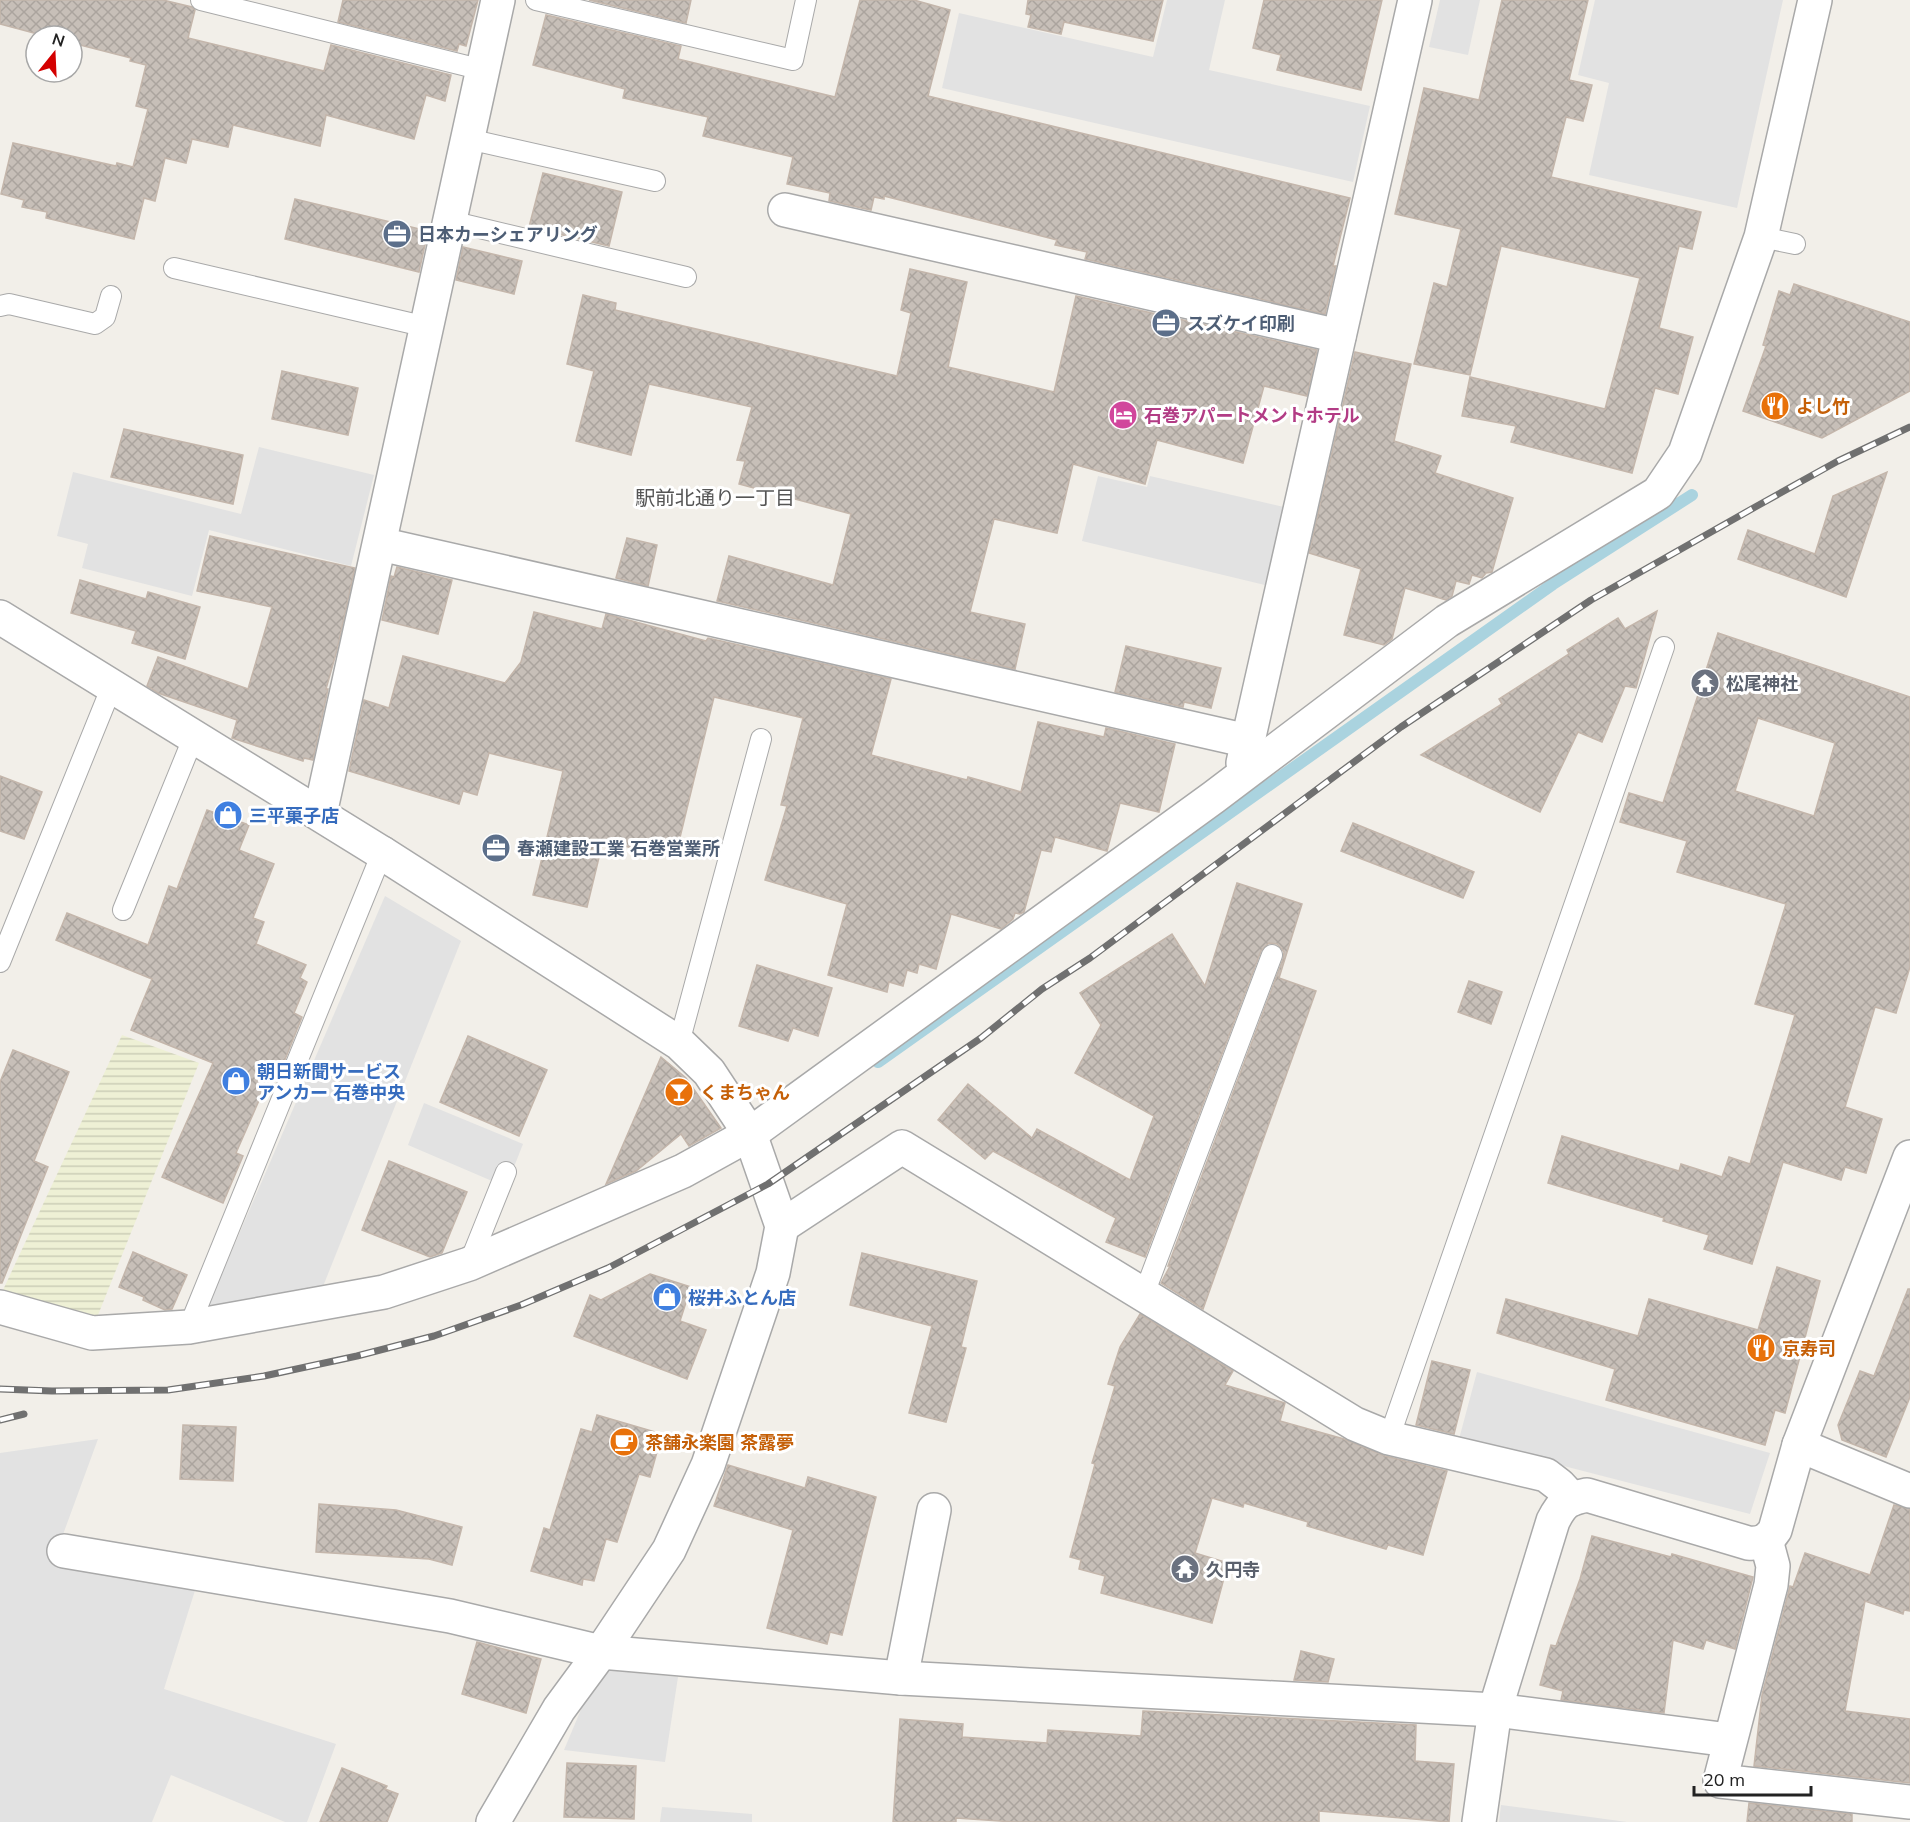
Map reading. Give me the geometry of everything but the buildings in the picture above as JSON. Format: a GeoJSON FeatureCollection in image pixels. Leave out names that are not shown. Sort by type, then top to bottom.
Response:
{"type":"FeatureCollection","features":[{"type":"Feature","properties":{"kind":"street"},"geometry":{"type":"LineString","coordinates":[[320,814],[498,0]]}},
{"type":"Feature","properties":{"kind":"street"},"geometry":{"type":"LineString","coordinates":[[1239,776],[1415,0]]}},
{"type":"Feature","properties":{"kind":"street"},"geometry":{"type":"LineString","coordinates":[[0,1307],[92,1333],[189,1327],[384,1292],[469,1264],[683,1171],[750,1134],[1214,797],[1447,621],[1658,493],[1685,453],[1761,237],[1815,0]]}},
{"type":"Feature","properties":{"kind":"street"},"geometry":{"type":"LineString","coordinates":[[785,210],[1339,336]]}},
{"type":"Feature","properties":{"kind":"street"},"geometry":{"type":"LineString","coordinates":[[380,544],[1248,741]]}},
{"type":"Feature","properties":{"kind":"street"},"geometry":{"type":"LineString","coordinates":[[0,617],[320,814],[679,1043],[709,1072],[750,1134],[782,1226],[773,1273],[708,1465],[669,1550],[601,1652],[559,1709],[493,1822]]}},
{"type":"Feature","properties":{"kind":"street"},"geometry":{"type":"LineString","coordinates":[[782,1226],[902,1147],[1355,1424],[1389,1438],[1546,1475],[1572,1499]]}},
{"type":"Feature","properties":{"kind":"street"},"geometry":{"type":"LineString","coordinates":[[1479,1822],[1495,1710],[1552,1521],[1560,1507],[1572,1499],[1587,1496],[1748,1543],[1758,1543],[1770,1537],[1799,1445],[1910,1157]]}},
{"type":"Feature","properties":{"kind":"street"},"geometry":{"type":"LineString","coordinates":[[1799,1445],[1910,1491]]}},
{"type":"Feature","properties":{"kind":"street"},"geometry":{"type":"LineString","coordinates":[[901,1678],[934,1510]]}},
{"type":"Feature","properties":{"kind":"street"},"geometry":{"type":"LineString","coordinates":[[1766,1540],[1773,1566],[1771,1585],[1720,1781],[1910,1802]]}},
{"type":"Feature","properties":{"kind":"street"},"geometry":{"type":"LineString","coordinates":[[64,1551],[450,1616],[601,1652],[901,1678],[1495,1710],[1729,1740]]}},
{"type":"Feature","properties":{"kind":"lane"},"geometry":{"type":"LineString","coordinates":[[201,0],[483,70]]}},
{"type":"Feature","properties":{"kind":"lane"},"geometry":{"type":"LineString","coordinates":[[536,0],[793,60],[806,0]]}},
{"type":"Feature","properties":{"kind":"lane"},"geometry":{"type":"LineString","coordinates":[[468,139],[655,181]]}},
{"type":"Feature","properties":{"kind":"lane"},"geometry":{"type":"LineString","coordinates":[[450,221],[686,277]]}},
{"type":"Feature","properties":{"kind":"lane"},"geometry":{"type":"LineString","coordinates":[[1761,237],[1795,244]]}},
{"type":"Feature","properties":{"kind":"lane"},"geometry":{"type":"LineString","coordinates":[[174,268],[427,327]]}},
{"type":"Feature","properties":{"kind":"lane"},"geometry":{"type":"LineString","coordinates":[[0,306],[9,304],[95,324],[105,317],[111,296]]}},
{"type":"Feature","properties":{"kind":"lane"},"geometry":{"type":"LineString","coordinates":[[1389,1438],[1664,647]]}},
{"type":"Feature","properties":{"kind":"lane"},"geometry":{"type":"LineString","coordinates":[[0,962],[112,686]]}},
{"type":"Feature","properties":{"kind":"lane"},"geometry":{"type":"LineString","coordinates":[[123,910],[194,736]]}},
{"type":"Feature","properties":{"kind":"lane"},"geometry":{"type":"LineString","coordinates":[[679,1043],[760,739]]}},
{"type":"Feature","properties":{"kind":"lane"},"geometry":{"type":"LineString","coordinates":[[189,1327],[382,853]]}},
{"type":"Feature","properties":{"kind":"lane"},"geometry":{"type":"LineString","coordinates":[[1144,1294],[1272,955]]}},
{"type":"Feature","properties":{"kind":"lane"},"geometry":{"type":"LineString","coordinates":[[469,1264],[506,1172]]}},
{"type":"Feature","properties":{"kind":"green space"},"geometry":{"type":"Polygon","coordinates":[[[122,1035],[199,1063],[96,1320],[3,1290],[122,1035]]]}},
{"type":"Feature","properties":{"kind":"shaded area"},"geometry":{"type":"Polygon","coordinates":[[[1167,0],[1225,0],[1209,70],[1370,106],[1353,182],[942,88],[959,13],[1153,57],[1167,0]]]}},
{"type":"Feature","properties":{"kind":"shaded area"},"geometry":{"type":"Polygon","coordinates":[[[1440,0],[1480,0],[1468,55],[1429,47],[1440,0]]]}},
{"type":"Feature","properties":{"kind":"shaded area"},"geometry":{"type":"Polygon","coordinates":[[[1595,0],[1783,0],[1737,208],[1589,175],[1609,83],[1578,75],[1595,0]]]}},
{"type":"Feature","properties":{"kind":"shaded area"},"geometry":{"type":"Polygon","coordinates":[[[259,447],[374,475],[351,566],[209,530],[192,596],[82,568],[88,544],[57,536],[73,472],[241,514],[259,447]]]}},
{"type":"Feature","properties":{"kind":"shaded area"},"geometry":{"type":"Polygon","coordinates":[[[1098,476],[1147,487],[1150,476],[1288,508],[1269,586],[1082,541],[1098,476]]]}},
{"type":"Feature","properties":{"kind":"shaded area"},"geometry":{"type":"Polygon","coordinates":[[[385,896],[461,941],[320,1294],[205,1313],[385,896]]]}},
{"type":"Feature","properties":{"kind":"shaded area"},"geometry":{"type":"Polygon","coordinates":[[[424,1103],[523,1144],[506,1187],[408,1145],[424,1103]]]}},
{"type":"Feature","properties":{"kind":"shaded area"},"geometry":{"type":"Polygon","coordinates":[[[1477,1372],[1770,1453],[1750,1514],[1459,1439],[1477,1372]]]}},
{"type":"Feature","properties":{"kind":"shaded area"},"geometry":{"type":"Polygon","coordinates":[[[98,1439],[54,1559],[197,1584],[164,1689],[336,1744],[307,1822],[285,1822],[171,1775],[152,1822],[0,1822],[0,1453],[98,1439]]]}},
{"type":"Feature","properties":{"kind":"shaded area"},"geometry":{"type":"Polygon","coordinates":[[[598,1669],[678,1677],[665,1762],[564,1750],[598,1669]]]}},
{"type":"Feature","properties":{"kind":"shaded area"},"geometry":{"type":"Polygon","coordinates":[[[1501,1805],[1627,1822],[1499,1822],[1501,1805]]]}},
{"type":"Feature","properties":{"kind":"shaded area"},"geometry":{"type":"Polygon","coordinates":[[[662,1807],[752,1814],[752,1822],[660,1822],[662,1807]]]}},
{"type":"Feature","properties":{"kind":"waterway"},"geometry":{"type":"LineString","coordinates":[[878,1062],[1553,584],[1692,495]]}},
{"type":"Feature","properties":{"kind":"railway"},"geometry":{"type":"LineString","coordinates":[[0,1389],[168,1390],[264,1376],[357,1356],[434,1336],[521,1305],[608,1268],[768,1184],[981,1038],[1042,989],[1090,958],[1401,727],[1591,600],[1838,461],[1910,427]]}},
{"type":"Feature","properties":{"kind":"railway"},"geometry":{"type":"LineString","coordinates":[[0,1420],[24,1414]]}},
{"type":"Feature","properties":{"kind":"place","name":"日本カーシェアリング"},"geometry":{"type":"Point","coordinates":[397,234]}},
{"type":"Feature","properties":{"kind":"place","name":"スズケイ印刷"},"geometry":{"type":"Point","coordinates":[1166,323]}},
{"type":"Feature","properties":{"kind":"place","name":"よし竹"},"geometry":{"type":"Point","coordinates":[1775,406]}},
{"type":"Feature","properties":{"kind":"place","name":"石巻アパートメントホテル"},"geometry":{"type":"Point","coordinates":[1123,415]}},
{"type":"Feature","properties":{"kind":"place","name":"松尾神社"},"geometry":{"type":"Point","coordinates":[1705,683]}},
{"type":"Feature","properties":{"kind":"place","name":"三平菓子店"},"geometry":{"type":"Point","coordinates":[228,815]}},
{"type":"Feature","properties":{"kind":"place","name":"春瀬建設工業 石巻営業所"},"geometry":{"type":"Point","coordinates":[496,848]}},
{"type":"Feature","properties":{"kind":"place","name":"朝日新聞サービス アンカー 石巻中央"},"geometry":{"type":"Point","coordinates":[236,1081]}},
{"type":"Feature","properties":{"kind":"place","name":"くまちゃん"},"geometry":{"type":"Point","coordinates":[679,1092]}},
{"type":"Feature","properties":{"kind":"place","name":"桜井ふとん店"},"geometry":{"type":"Point","coordinates":[667,1297]}},
{"type":"Feature","properties":{"kind":"place","name":"京寿司"},"geometry":{"type":"Point","coordinates":[1761,1348]}},
{"type":"Feature","properties":{"kind":"place","name":"茶舗永楽園 茶露夢"},"geometry":{"type":"Point","coordinates":[624,1442]}},
{"type":"Feature","properties":{"kind":"place","name":"久円寺"},"geometry":{"type":"Point","coordinates":[1185,1569]}},
{"type":"Feature","properties":{"kind":"district","name":"駅前北通り一丁目"},"geometry":{"type":"Point","coordinates":[715,497]}}]}
